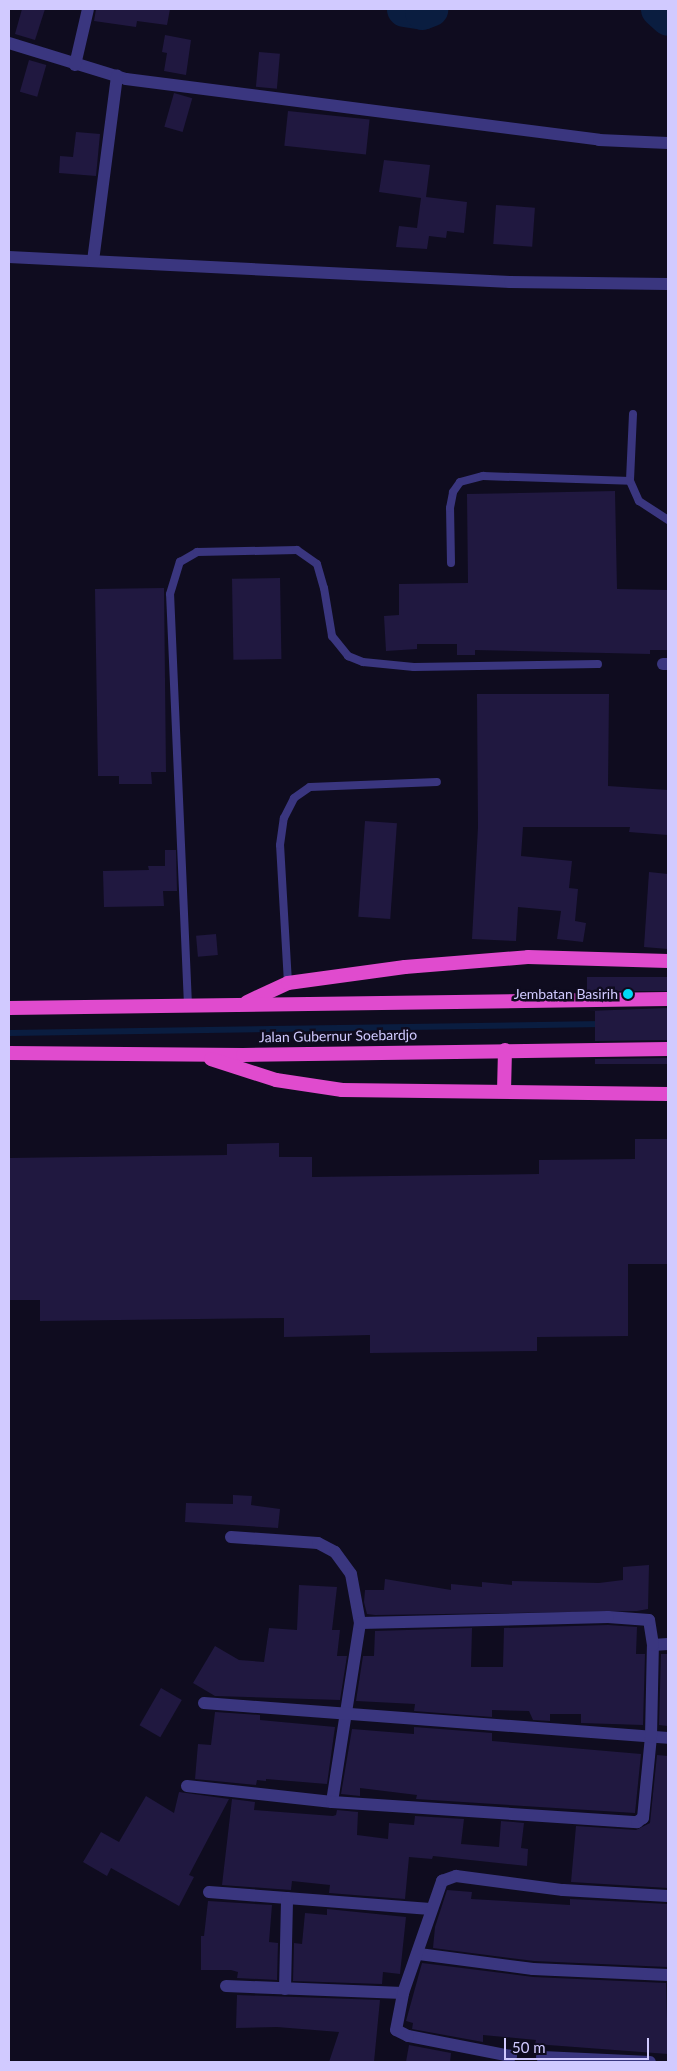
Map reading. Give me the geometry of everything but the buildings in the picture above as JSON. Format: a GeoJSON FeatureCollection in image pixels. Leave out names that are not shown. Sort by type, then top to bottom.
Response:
{"type":"FeatureCollection","features":[{"type":"Feature","properties":{"kind":"highway"},"geometry":{"type":"LineString","coordinates":[[241,1005],[288,982],[351,972],[528,957],[668,961]]}},
{"type":"Feature","properties":{"kind":"highway"},"geometry":{"type":"LineString","coordinates":[[9,1008],[668,999]]}},
{"type":"Feature","properties":{"kind":"highway","name":"Jalan Gubernur Soebardjo"},"geometry":{"type":"LineString","coordinates":[[9,1053],[196,1054],[668,1049]]}},
{"type":"Feature","properties":{"kind":"highway"},"geometry":{"type":"LineString","coordinates":[[504,1091],[505,1050]]}},
{"type":"Feature","properties":{"kind":"highway"},"geometry":{"type":"LineString","coordinates":[[196,1054],[276,1080],[305,1086],[342,1090],[668,1094]]}},
{"type":"Feature","properties":{"kind":"street"},"geometry":{"type":"LineString","coordinates":[[75,65],[88,9]]}},
{"type":"Feature","properties":{"kind":"street"},"geometry":{"type":"LineString","coordinates":[[9,43],[75,65],[117,76],[599,140],[668,143]]}},
{"type":"Feature","properties":{"kind":"street"},"geometry":{"type":"LineString","coordinates":[[93,261],[117,76]]}},
{"type":"Feature","properties":{"kind":"street"},"geometry":{"type":"LineString","coordinates":[[9,256],[510,282],[668,284]]}},
{"type":"Feature","properties":{"kind":"street"},"geometry":{"type":"LineString","coordinates":[[231,1537],[326,1546],[351,1574],[360,1622],[332,1802]]}},
{"type":"Feature","properties":{"kind":"street"},"geometry":{"type":"LineString","coordinates":[[187,1786],[332,1802],[637,1822],[646,1814],[651,1737],[653,1646],[652,1625],[649,1620],[608,1617],[360,1622]]}},
{"type":"Feature","properties":{"kind":"street"},"geometry":{"type":"LineString","coordinates":[[653,1646],[668,1644]]}},
{"type":"Feature","properties":{"kind":"street"},"geometry":{"type":"LineString","coordinates":[[204,1703],[668,1738]]}},
{"type":"Feature","properties":{"kind":"street"},"geometry":{"type":"LineString","coordinates":[[511,2056],[400,2034],[396,2024],[403,1992],[419,1954],[430,1909],[438,1888],[450,1876],[563,1890],[668,1896]]}},
{"type":"Feature","properties":{"kind":"street"},"geometry":{"type":"LineString","coordinates":[[209,1892],[430,1909]]}},
{"type":"Feature","properties":{"kind":"street"},"geometry":{"type":"LineString","coordinates":[[285,1989],[287,1898]]}},
{"type":"Feature","properties":{"kind":"street"},"geometry":{"type":"LineString","coordinates":[[419,1954],[533,1969],[668,1975]]}},
{"type":"Feature","properties":{"kind":"street"},"geometry":{"type":"LineString","coordinates":[[226,1986],[403,1992]]}},
{"type":"Feature","properties":{"kind":"street"},"geometry":{"type":"LineString","coordinates":[[542,2057],[650,2062]]}},
{"type":"Feature","properties":{"kind":"lane"},"geometry":{"type":"LineString","coordinates":[[633,414],[630,481],[639,501],[668,520]]}},
{"type":"Feature","properties":{"kind":"lane"},"geometry":{"type":"LineString","coordinates":[[452,564],[450,508],[453,492],[460,482],[483,476],[630,481]]}},
{"type":"Feature","properties":{"kind":"lane"},"geometry":{"type":"LineString","coordinates":[[188,1005],[170,594],[180,562],[197,552],[296,550],[317,564],[324,588],[332,636],[348,656],[363,662],[414,667],[598,664]]}},
{"type":"Feature","properties":{"kind":"lane"},"geometry":{"type":"LineString","coordinates":[[288,982],[280,845],[284,818],[294,798],[310,787],[437,782]]}},
{"type":"Feature","properties":{"kind":"waterway"},"geometry":{"type":"LineString","coordinates":[[404,9],[422,12],[430,9]]}},
{"type":"Feature","properties":{"kind":"waterway"},"geometry":{"type":"LineString","coordinates":[[658,9],[668,18]]}},
{"type":"Feature","properties":{"kind":"waterway"},"geometry":{"type":"LineString","coordinates":[[9,1033],[602,1024]]}},
{"type":"Feature","properties":{"kind":"place","name":"Jembatan Basirih"},"geometry":{"type":"Point","coordinates":[628,994]}}]}
